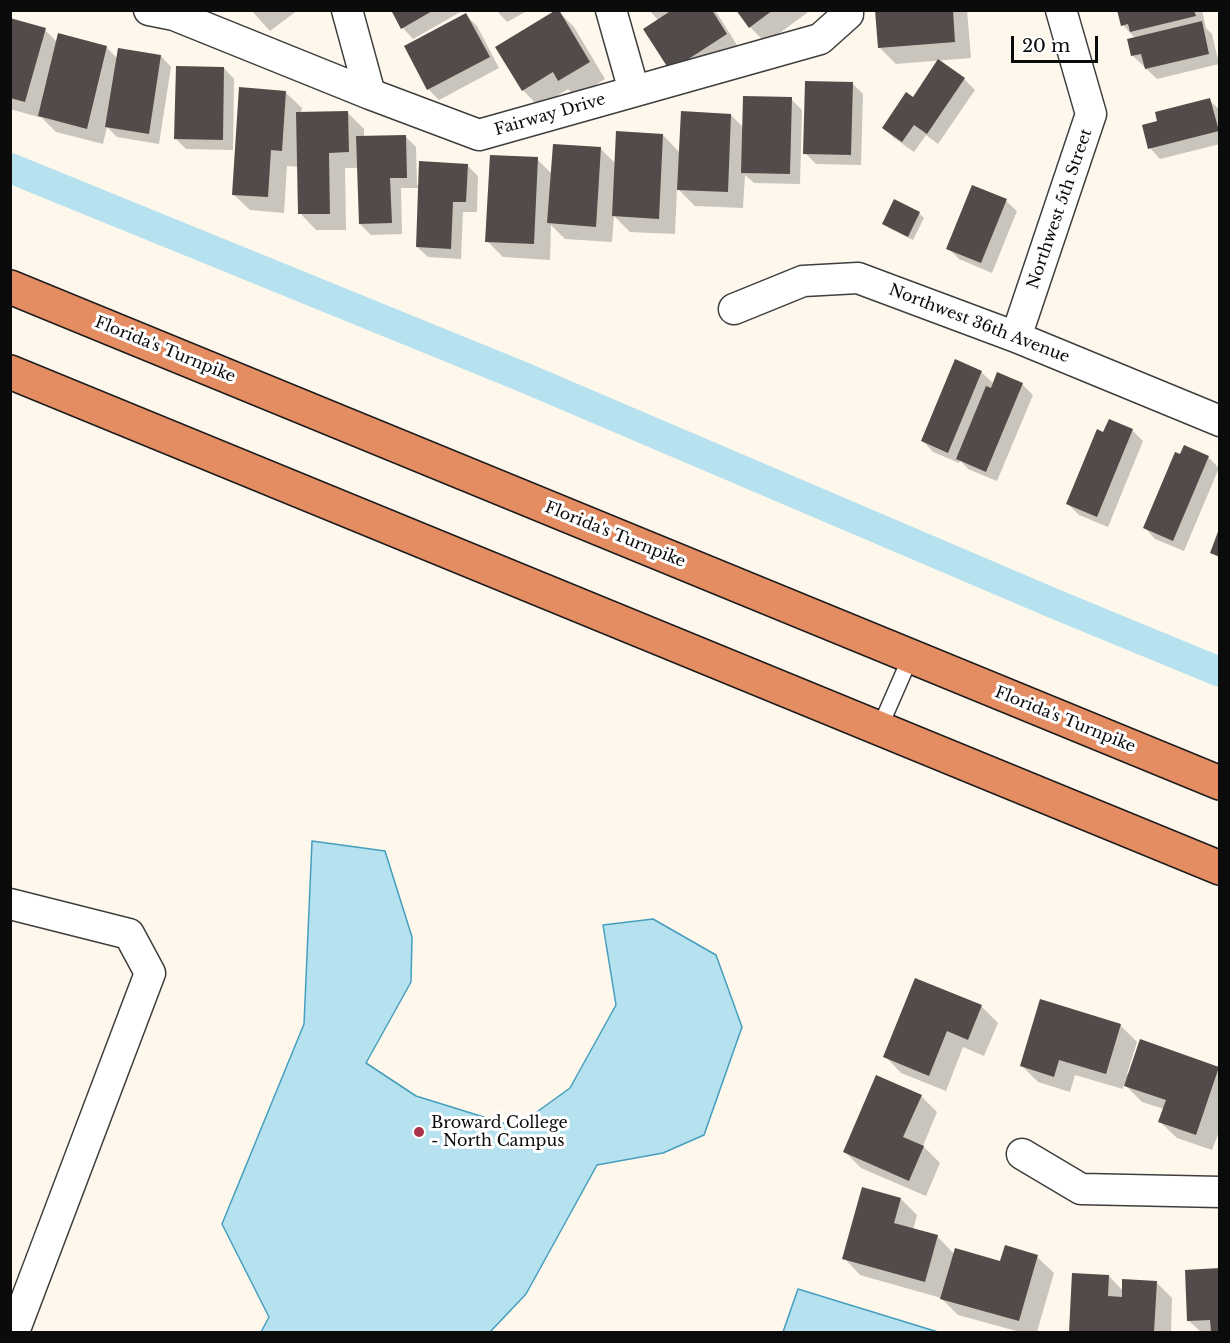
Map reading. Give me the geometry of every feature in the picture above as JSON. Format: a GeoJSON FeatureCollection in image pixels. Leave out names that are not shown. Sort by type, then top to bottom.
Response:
{"type":"FeatureCollection","features":[{"type":"Feature","properties":{"kind":"highway","name":"Florida's Turnpike"},"geometry":{"type":"LineString","coordinates":[[10,287],[1220,783]]}},
{"type":"Feature","properties":{"kind":"highway"},"geometry":{"type":"LineString","coordinates":[[10,372],[1220,868]]}},
{"type":"Feature","properties":{"kind":"street","name":"Fairway Drive"},"geometry":{"type":"LineString","coordinates":[[149,10],[174,15],[479,135],[820,39],[848,12]]}},
{"type":"Feature","properties":{"kind":"street"},"geometry":{"type":"LineString","coordinates":[[347,10],[370,94]]}},
{"type":"Feature","properties":{"kind":"street"},"geometry":{"type":"LineString","coordinates":[[611,10],[634,91]]}},
{"type":"Feature","properties":{"kind":"street","name":"Northwest 5th Street"},"geometry":{"type":"LineString","coordinates":[[1016,337],[1091,114],[1061,10]]}},
{"type":"Feature","properties":{"kind":"street","name":"Northwest 36th Avenue"},"geometry":{"type":"LineString","coordinates":[[734,309],[802,281],[858,278],[1016,337],[1220,421]]}},
{"type":"Feature","properties":{"kind":"street"},"geometry":{"type":"LineString","coordinates":[[10,903],[129,934],[150,973],[14,1332]]}},
{"type":"Feature","properties":{"kind":"street"},"geometry":{"type":"LineString","coordinates":[[1022,1154],[1081,1189],[1220,1192]]}},
{"type":"Feature","properties":{"kind":"lane"},"geometry":{"type":"LineString","coordinates":[[879,729],[911,657]]}},
{"type":"Feature","properties":{"kind":"water"},"geometry":{"type":"Polygon","coordinates":[[[312,841],[385,851],[412,937],[411,982],[366,1063],[416,1096],[516,1127],[570,1088],[616,1005],[603,925],[653,919],[716,955],[742,1027],[704,1135],[663,1153],[597,1165],[526,1294],[490,1332],[261,1332],[269,1317],[222,1224],[304,1024],[312,841]]]}},
{"type":"Feature","properties":{"kind":"water"},"geometry":{"type":"Polygon","coordinates":[[[798,1289],[938,1332],[783,1332],[798,1289]]]}},
{"type":"Feature","properties":{"kind":"building"},"geometry":{"type":"Polygon","coordinates":[[[391,10],[434,10],[401,29],[391,10]]]}},
{"type":"Feature","properties":{"kind":"building"},"geometry":{"type":"Polygon","coordinates":[[[559,10],[590,62],[558,81],[553,72],[522,91],[495,47],[559,10]]]}},
{"type":"Feature","properties":{"kind":"building"},"geometry":{"type":"Polygon","coordinates":[[[672,10],[712,10],[727,34],[670,71],[643,29],[672,10]]]}},
{"type":"Feature","properties":{"kind":"building"},"geometry":{"type":"Polygon","coordinates":[[[736,10],[773,10],[749,28],[736,10]]]}},
{"type":"Feature","properties":{"kind":"building"},"geometry":{"type":"Polygon","coordinates":[[[875,10],[953,10],[955,42],[878,48],[875,10]]]}},
{"type":"Feature","properties":{"kind":"building"},"geometry":{"type":"Polygon","coordinates":[[[1117,10],[1194,10],[1196,16],[1130,32],[1128,24],[1121,26],[1117,10]]]}},
{"type":"Feature","properties":{"kind":"building"},"geometry":{"type":"Polygon","coordinates":[[[466,13],[490,57],[427,90],[404,46],[466,13]]]}},
{"type":"Feature","properties":{"kind":"building"},"geometry":{"type":"Polygon","coordinates":[[[10,18],[46,28],[25,102],[10,98],[10,18]]]}},
{"type":"Feature","properties":{"kind":"building"},"geometry":{"type":"Polygon","coordinates":[[[1202,21],[1209,54],[1145,69],[1141,54],[1131,56],[1127,39],[1202,21]]]}},
{"type":"Feature","properties":{"kind":"building"},"geometry":{"type":"Polygon","coordinates":[[[58,33],[107,46],[87,129],[38,116],[58,33]]]}},
{"type":"Feature","properties":{"kind":"building"},"geometry":{"type":"Polygon","coordinates":[[[118,48],[161,55],[149,134],[105,127],[118,48]]]}},
{"type":"Feature","properties":{"kind":"building"},"geometry":{"type":"Polygon","coordinates":[[[938,59],[965,78],[927,134],[914,125],[902,142],[882,128],[906,92],[913,97],[938,59]]]}},
{"type":"Feature","properties":{"kind":"building"},"geometry":{"type":"Polygon","coordinates":[[[176,66],[224,67],[223,140],[174,139],[176,66]]]}},
{"type":"Feature","properties":{"kind":"building"},"geometry":{"type":"Polygon","coordinates":[[[805,81],[853,82],[851,155],[803,154],[805,81]]]}},
{"type":"Feature","properties":{"kind":"building"},"geometry":{"type":"Polygon","coordinates":[[[239,87],[286,91],[282,151],[271,150],[268,197],[232,195],[239,87]]]}},
{"type":"Feature","properties":{"kind":"building"},"geometry":{"type":"Polygon","coordinates":[[[743,96],[792,97],[790,174],[741,173],[743,96]]]}},
{"type":"Feature","properties":{"kind":"building"},"geometry":{"type":"Polygon","coordinates":[[[1210,98],[1219,131],[1148,149],[1142,125],[1157,121],[1155,112],[1210,98]]]}},
{"type":"Feature","properties":{"kind":"building"},"geometry":{"type":"Polygon","coordinates":[[[348,111],[349,152],[329,153],[330,214],[298,214],[296,112],[348,111]]]}},
{"type":"Feature","properties":{"kind":"building"},"geometry":{"type":"Polygon","coordinates":[[[681,111],[731,114],[728,192],[677,190],[681,111]]]}},
{"type":"Feature","properties":{"kind":"building"},"geometry":{"type":"Polygon","coordinates":[[[616,131],[663,134],[659,219],[612,216],[616,131]]]}},
{"type":"Feature","properties":{"kind":"building"},"geometry":{"type":"Polygon","coordinates":[[[406,135],[407,178],[390,178],[392,223],[359,224],[356,136],[406,135]]]}},
{"type":"Feature","properties":{"kind":"building"},"geometry":{"type":"Polygon","coordinates":[[[553,144],[601,147],[596,227],[547,223],[553,144]]]}},
{"type":"Feature","properties":{"kind":"building"},"geometry":{"type":"Polygon","coordinates":[[[490,155],[538,157],[534,244],[485,242],[490,155]]]}},
{"type":"Feature","properties":{"kind":"building"},"geometry":{"type":"Polygon","coordinates":[[[419,161],[468,164],[466,202],[453,202],[451,249],[416,247],[419,161]]]}},
{"type":"Feature","properties":{"kind":"building"},"geometry":{"type":"Polygon","coordinates":[[[972,185],[1007,199],[981,263],[946,249],[972,185]]]}},
{"type":"Feature","properties":{"kind":"building"},"geometry":{"type":"Polygon","coordinates":[[[894,199],[920,212],[908,237],[882,224],[894,199]]]}},
{"type":"Feature","properties":{"kind":"building"},"geometry":{"type":"Polygon","coordinates":[[[955,359],[982,371],[948,453],[921,441],[955,359]]]}},
{"type":"Feature","properties":{"kind":"building"},"geometry":{"type":"Polygon","coordinates":[[[997,372],[1023,383],[986,472],[956,459],[986,386],[991,388],[997,372]]]}},
{"type":"Feature","properties":{"kind":"building"},"geometry":{"type":"Polygon","coordinates":[[[1109,419],[1133,429],[1097,517],[1066,504],[1097,429],[1103,432],[1109,419]]]}},
{"type":"Feature","properties":{"kind":"building"},"geometry":{"type":"Polygon","coordinates":[[[1184,445],[1209,456],[1173,541],[1143,528],[1175,452],[1180,454],[1184,445]]]}},
{"type":"Feature","properties":{"kind":"building"},"geometry":{"type":"Polygon","coordinates":[[[1220,529],[1220,557],[1210,553],[1220,529]]]}},
{"type":"Feature","properties":{"kind":"building"},"geometry":{"type":"Polygon","coordinates":[[[915,978],[982,1005],[968,1040],[947,1031],[929,1076],[883,1057],[915,978]]]}},
{"type":"Feature","properties":{"kind":"building"},"geometry":{"type":"Polygon","coordinates":[[[1040,999],[1121,1024],[1106,1074],[1059,1060],[1054,1077],[1020,1066],[1040,999]]]}},
{"type":"Feature","properties":{"kind":"building"},"geometry":{"type":"Polygon","coordinates":[[[1140,1039],[1219,1067],[1196,1135],[1158,1122],[1166,1100],[1124,1086],[1140,1039]]]}},
{"type":"Feature","properties":{"kind":"building"},"geometry":{"type":"Polygon","coordinates":[[[876,1075],[922,1095],[903,1137],[924,1146],[909,1181],[843,1152],[876,1075]]]}},
{"type":"Feature","properties":{"kind":"building"},"geometry":{"type":"Polygon","coordinates":[[[862,1187],[901,1198],[894,1223],[938,1235],[925,1282],[842,1259],[862,1187]]]}},
{"type":"Feature","properties":{"kind":"building"},"geometry":{"type":"Polygon","coordinates":[[[1005,1245],[1038,1255],[1019,1321],[940,1299],[955,1248],[1000,1261],[1005,1245]]]}},
{"type":"Feature","properties":{"kind":"building"},"geometry":{"type":"Polygon","coordinates":[[[1220,1268],[1220,1332],[1211,1332],[1210,1320],[1187,1321],[1185,1270],[1220,1268]]]}},
{"type":"Feature","properties":{"kind":"building"},"geometry":{"type":"Polygon","coordinates":[[[1072,1273],[1109,1275],[1108,1296],[1122,1297],[1122,1279],[1157,1281],[1154,1332],[1069,1332],[1072,1273]]]}},
{"type":"Feature","properties":{"kind":"waterway"},"geometry":{"type":"LineString","coordinates":[[10,168],[523,377],[1220,672]]}},
{"type":"Feature","properties":{"kind":"place","name":"Broward College - North Campus"},"geometry":{"type":"Point","coordinates":[419,1132]}}]}
